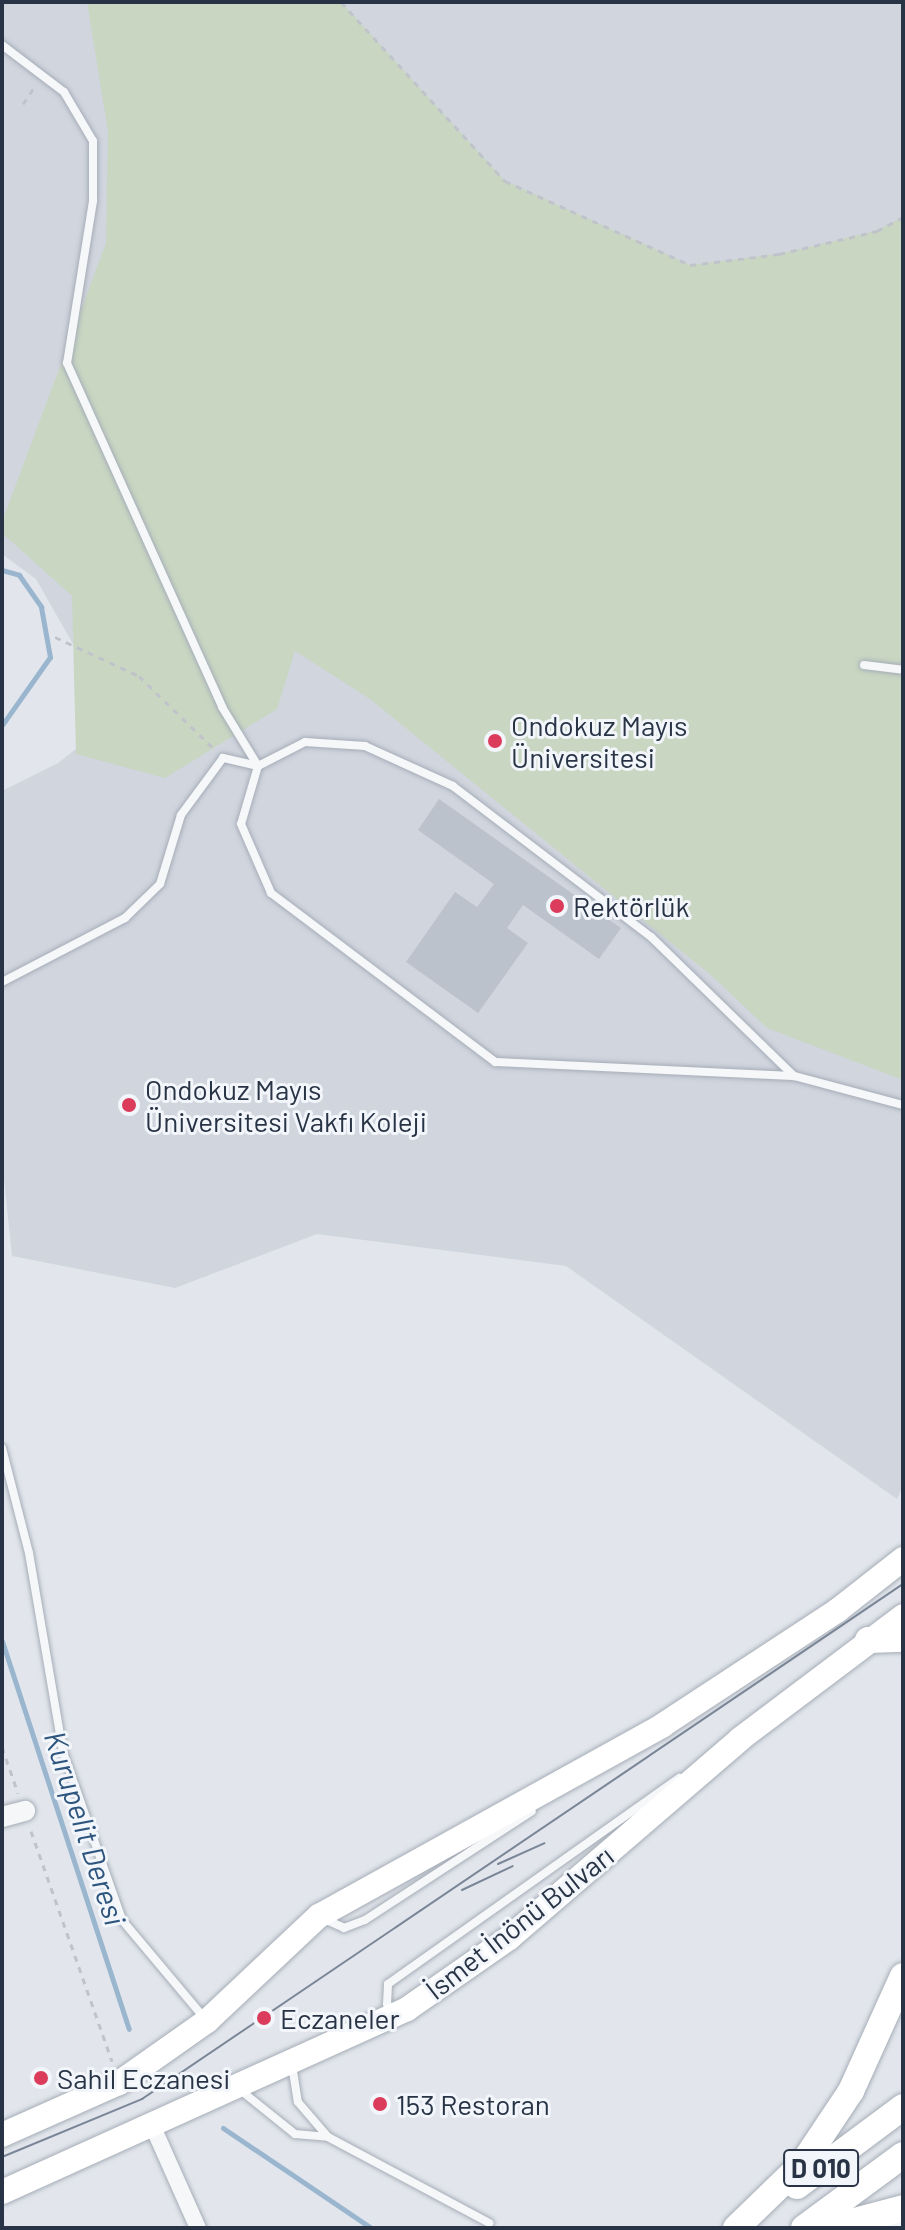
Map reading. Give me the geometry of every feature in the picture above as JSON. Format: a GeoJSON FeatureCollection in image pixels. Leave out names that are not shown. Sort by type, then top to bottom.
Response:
{"type":"FeatureCollection","features":[{"type":"Feature","properties":{"kind":"highway"},"geometry":{"type":"LineString","coordinates":[[868,1640],[903,1639]]}},
{"type":"Feature","properties":{"kind":"highway"},"geometry":{"type":"LineString","coordinates":[[738,2228],[803,2163],[851,2091],[903,1976]]}},
{"type":"Feature","properties":{"kind":"highway","name":"D 010"},"geometry":{"type":"LineString","coordinates":[[738,2228],[903,2107]]}},
{"type":"Feature","properties":{"kind":"highway","name":"D 010"},"geometry":{"type":"LineString","coordinates":[[804,2228],[903,2155]]}},
{"type":"Feature","properties":{"kind":"highway"},"geometry":{"type":"LineString","coordinates":[[828,2228],[865,2215],[903,2208]]}},
{"type":"Feature","properties":{"kind":"main road"},"geometry":{"type":"LineString","coordinates":[[2,2135],[119,2083],[207,2021],[319,1916],[663,1725],[838,1610],[903,1559]]}},
{"type":"Feature","properties":{"kind":"main road","name":"İsmet İnönü Bulvarı"},"geometry":{"type":"LineString","coordinates":[[2,2192],[239,2088],[291,2057],[395,2014],[569,1890],[740,1739],[903,1616]]}},
{"type":"Feature","properties":{"kind":"street"},"geometry":{"type":"LineString","coordinates":[[2,1817],[25,1811]]}},
{"type":"Feature","properties":{"kind":"street"},"geometry":{"type":"LineString","coordinates":[[153,2127],[198,2228]]}},
{"type":"Feature","properties":{"kind":"street"},"geometry":{"type":"LineString","coordinates":[[865,2215],[903,2226]]}},
{"type":"Feature","properties":{"kind":"lane"},"geometry":{"type":"LineString","coordinates":[[2,45],[45,74],[64,92],[93,141],[93,201],[67,363],[222,707],[258,766],[241,824],[271,893],[495,1062],[794,1076],[903,1105]]}},
{"type":"Feature","properties":{"kind":"lane"},"geometry":{"type":"LineString","coordinates":[[864,665],[903,670]]}},
{"type":"Feature","properties":{"kind":"lane"},"geometry":{"type":"LineString","coordinates":[[2,982],[125,918],[160,884],[181,815],[223,758],[258,766],[305,742],[365,746],[453,786],[651,937],[794,1076]]}},
{"type":"Feature","properties":{"kind":"lane"},"geometry":{"type":"LineString","coordinates":[[2,1448],[29,1553],[63,1752],[122,1920],[207,2021]]}},
{"type":"Feature","properties":{"kind":"lane"},"geometry":{"type":"LineString","coordinates":[[395,2014],[387,2004],[388,1984],[587,1837],[740,1739]]}},
{"type":"Feature","properties":{"kind":"lane"},"geometry":{"type":"LineString","coordinates":[[291,2057],[298,2102],[328,2137],[489,2223]]}},
{"type":"Feature","properties":{"kind":"lane"},"geometry":{"type":"LineString","coordinates":[[239,2088],[295,2134],[328,2137]]}},
{"type":"Feature","properties":{"kind":"path"},"geometry":{"type":"LineString","coordinates":[[341,2],[505,181],[690,265],[779,254],[877,231],[903,217]]}},
{"type":"Feature","properties":{"kind":"path"},"geometry":{"type":"LineString","coordinates":[[23,104],[45,74]]}},
{"type":"Feature","properties":{"kind":"path"},"geometry":{"type":"LineString","coordinates":[[55,637],[139,676],[223,758]]}},
{"type":"Feature","properties":{"kind":"path"},"geometry":{"type":"LineString","coordinates":[[2,1747],[119,2083]]}},
{"type":"Feature","properties":{"kind":"shaded area","name":"Ondokuz Mayıs Üniversitesi"},"geometry":{"type":"Polygon","coordinates":[[[2,2],[903,2],[903,1486],[897,1499],[566,1266],[317,1234],[175,1288],[12,1256],[2,1160],[2,791],[58,763],[115,718],[36,579],[2,554],[2,2]]]}},
{"type":"Feature","properties":{"kind":"green space"},"geometry":{"type":"Polygon","coordinates":[[[87,2],[341,2],[505,181],[690,265],[779,254],[876,231],[903,217],[903,1080],[767,1028],[712,976],[370,699],[295,651],[277,709],[165,778],[76,754],[72,596],[2,533],[2,522],[106,243],[108,131],[87,2]]]}},
{"type":"Feature","properties":{"kind":"building","name":"Rektörlük"},"geometry":{"type":"Polygon","coordinates":[[[439,799],[621,928],[599,959],[523,905],[507,928],[528,943],[478,1013],[406,962],[455,892],[477,907],[494,884],[418,830],[439,799]]]}},
{"type":"Feature","properties":{"kind":"waterway","name":"Kurupelit Deresi"},"geometry":{"type":"LineString","coordinates":[[2,570],[19,575],[41,607],[50,657],[2,725]]}},
{"type":"Feature","properties":{"kind":"waterway","name":"Kurupelit Deresi"},"geometry":{"type":"LineString","coordinates":[[2,1641],[129,2029]]}},
{"type":"Feature","properties":{"kind":"waterway","name":"Kurupelit Deresi"},"geometry":{"type":"LineString","coordinates":[[223,2128],[371,2228]]}},
{"type":"Feature","properties":{"kind":"tram line"},"geometry":{"type":"LineString","coordinates":[[2,2157],[142,2099],[903,1584]]}},
{"type":"Feature","properties":{"kind":"tram line"},"geometry":{"type":"LineString","coordinates":[[498,1864],[545,1843]]}},
{"type":"Feature","properties":{"kind":"tram line"},"geometry":{"type":"LineString","coordinates":[[462,1890],[513,1866]]}},
{"type":"Feature","properties":{"kind":"place","name":"Ondokuz Mayıs Üniversitesi"},"geometry":{"type":"Point","coordinates":[495,741]}},
{"type":"Feature","properties":{"kind":"place","name":"Rektörlük"},"geometry":{"type":"Point","coordinates":[557,906]}},
{"type":"Feature","properties":{"kind":"place","name":"Ondokuz Mayıs Üniversitesi Vakfı Koleji"},"geometry":{"type":"Point","coordinates":[129,1105]}},
{"type":"Feature","properties":{"kind":"place","name":"Eczaneler"},"geometry":{"type":"Point","coordinates":[264,2018]}},
{"type":"Feature","properties":{"kind":"place","name":"Sahil Eczanesi"},"geometry":{"type":"Point","coordinates":[41,2078]}},
{"type":"Feature","properties":{"kind":"place","name":"153 Restoran"},"geometry":{"type":"Point","coordinates":[380,2104]}}]}
